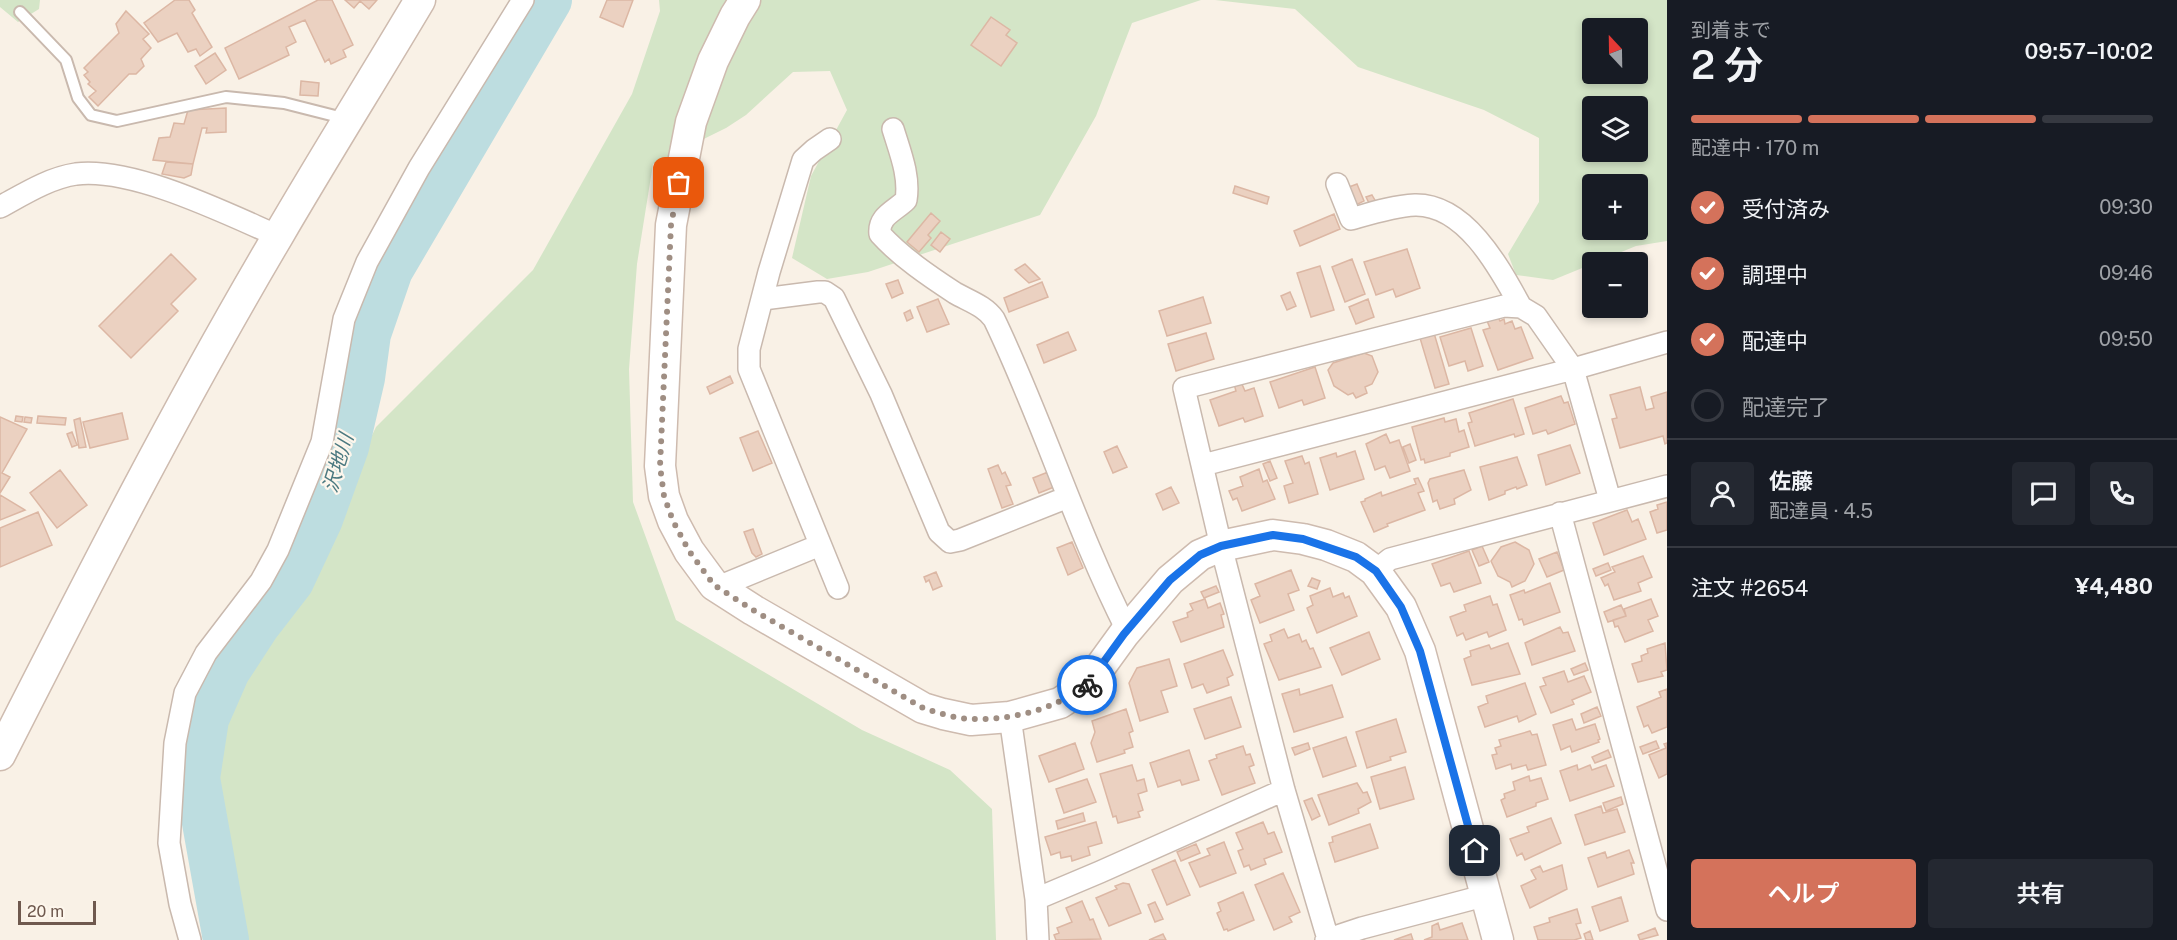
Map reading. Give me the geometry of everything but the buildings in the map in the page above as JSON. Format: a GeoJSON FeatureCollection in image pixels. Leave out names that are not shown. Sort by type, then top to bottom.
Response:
{"type":"FeatureCollection","features":[{"type":"Feature","properties":{"kind":"street"},"geometry":{"type":"LineString","coordinates":[[0,755],[97,564],[188,395],[278,236],[420,0]]}},
{"type":"Feature","properties":{"kind":"street"},"geometry":{"type":"LineString","coordinates":[[190,940],[180,904],[169,843],[175,743],[186,693],[206,653],[261,581],[278,550],[322,442],[344,319],[367,262],[420,168],[523,0]]}},
{"type":"Feature","properties":{"kind":"street"},"geometry":{"type":"LineString","coordinates":[[746,0],[735,16],[713,61],[691,122],[671,225],[660,466],[664,496],[673,521],[689,551],[714,585],[923,708],[971,720],[1010,717],[1060,703],[1087,686],[1127,630],[1170,580],[1200,555],[1221,546],[1273,535],[1303,539],[1356,557],[1376,571],[1401,607],[1420,651],[1498,940]]}},
{"type":"Feature","properties":{"kind":"street"},"geometry":{"type":"LineString","coordinates":[[893,129],[905,169],[908,190],[906,200],[884,217],[880,226],[880,234],[933,278],[988,311],[994,319],[1043,430],[1095,564],[1127,630]]}},
{"type":"Feature","properties":{"kind":"street"},"geometry":{"type":"LineString","coordinates":[[830,139],[803,160],[750,349],[749,369],[838,588]]}},
{"type":"Feature","properties":{"kind":"street"},"geometry":{"type":"LineString","coordinates":[[0,207],[53,180],[77,174],[107,175],[132,179],[207,205],[278,236]]}},
{"type":"Feature","properties":{"kind":"street"},"geometry":{"type":"LineString","coordinates":[[1336,184],[1352,219],[1416,205],[1432,208],[1456,219],[1469,228],[1483,246],[1521,307]]}},
{"type":"Feature","properties":{"kind":"street"},"geometry":{"type":"LineString","coordinates":[[763,299],[818,292],[825,292],[834,298],[881,394],[939,532],[950,542],[1068,497]]}},
{"type":"Feature","properties":{"kind":"street"},"geometry":{"type":"LineString","coordinates":[[1487,895],[1362,928],[1327,940],[1284,790],[1221,546],[1184,388],[1504,306],[1521,307],[1536,316],[1573,369],[1610,500]]}},
{"type":"Feature","properties":{"kind":"street"},"geometry":{"type":"LineString","coordinates":[[1203,465],[1573,369],[1667,342]]}},
{"type":"Feature","properties":{"kind":"street"},"geometry":{"type":"LineString","coordinates":[[1376,571],[1390,559],[1667,486]]}},
{"type":"Feature","properties":{"kind":"street"},"geometry":{"type":"LineString","coordinates":[[1560,513],[1667,910]]}},
{"type":"Feature","properties":{"kind":"street"},"geometry":{"type":"LineString","coordinates":[[718,587],[820,545]]}},
{"type":"Feature","properties":{"kind":"street"},"geometry":{"type":"LineString","coordinates":[[1010,717],[1035,899],[1038,940]]}},
{"type":"Feature","properties":{"kind":"street"},"geometry":{"type":"LineString","coordinates":[[1035,899],[1284,790]]}},
{"type":"Feature","properties":{"kind":"lane"},"geometry":{"type":"LineString","coordinates":[[20,12],[66,60],[78,98],[91,115],[117,121],[226,97],[284,103],[349,120]]}},
{"type":"Feature","properties":{"kind":"green space"},"geometry":{"type":"Polygon","coordinates":[[[0,0],[40,0],[39,9],[18,22],[0,7],[0,0]]]}},
{"type":"Feature","properties":{"kind":"green space"},"geometry":{"type":"Polygon","coordinates":[[[659,0],[1201,0],[1132,23],[1096,116],[1040,215],[868,272],[827,279],[792,258],[811,176],[847,110],[830,71],[793,72],[746,115],[726,128],[653,164],[637,264],[629,369],[633,502],[676,620],[862,730],[950,770],[992,809],[996,940],[244,940],[208,787],[214,764],[210,711],[302,579],[376,427],[533,270],[632,94],[660,11],[659,0]]]}},
{"type":"Feature","properties":{"kind":"green space"},"geometry":{"type":"Polygon","coordinates":[[[1215,0],[1667,0],[1667,241],[1636,246],[1621,252],[1582,252],[1582,268],[1553,280],[1516,275],[1508,254],[1539,202],[1539,138],[1484,110],[1358,67],[1295,9],[1215,0]]]}},
{"type":"Feature","properties":{"kind":"waterway","name":"沢地川"},"geometry":{"type":"LineString","coordinates":[[226,940],[197,778],[206,719],[227,671],[257,625],[291,581],[320,519],[346,447],[362,378],[368,334],[390,270],[549,0]]}},
{"type":"Feature","properties":{"kind":"way so far"},"geometry":{"type":"LineString","coordinates":[[679,183],[671,225],[660,466],[664,496],[673,521],[689,551],[714,585],[923,708],[943,714],[971,720],[1010,717],[1060,703],[1087,685]]}},
{"type":"Feature","properties":{"kind":"route"},"geometry":{"type":"LineString","coordinates":[[1087,685],[1124,634],[1170,580],[1200,555],[1221,546],[1273,535],[1326,545],[1356,557],[1376,571],[1401,607],[1420,651],[1475,851]]}}]}
